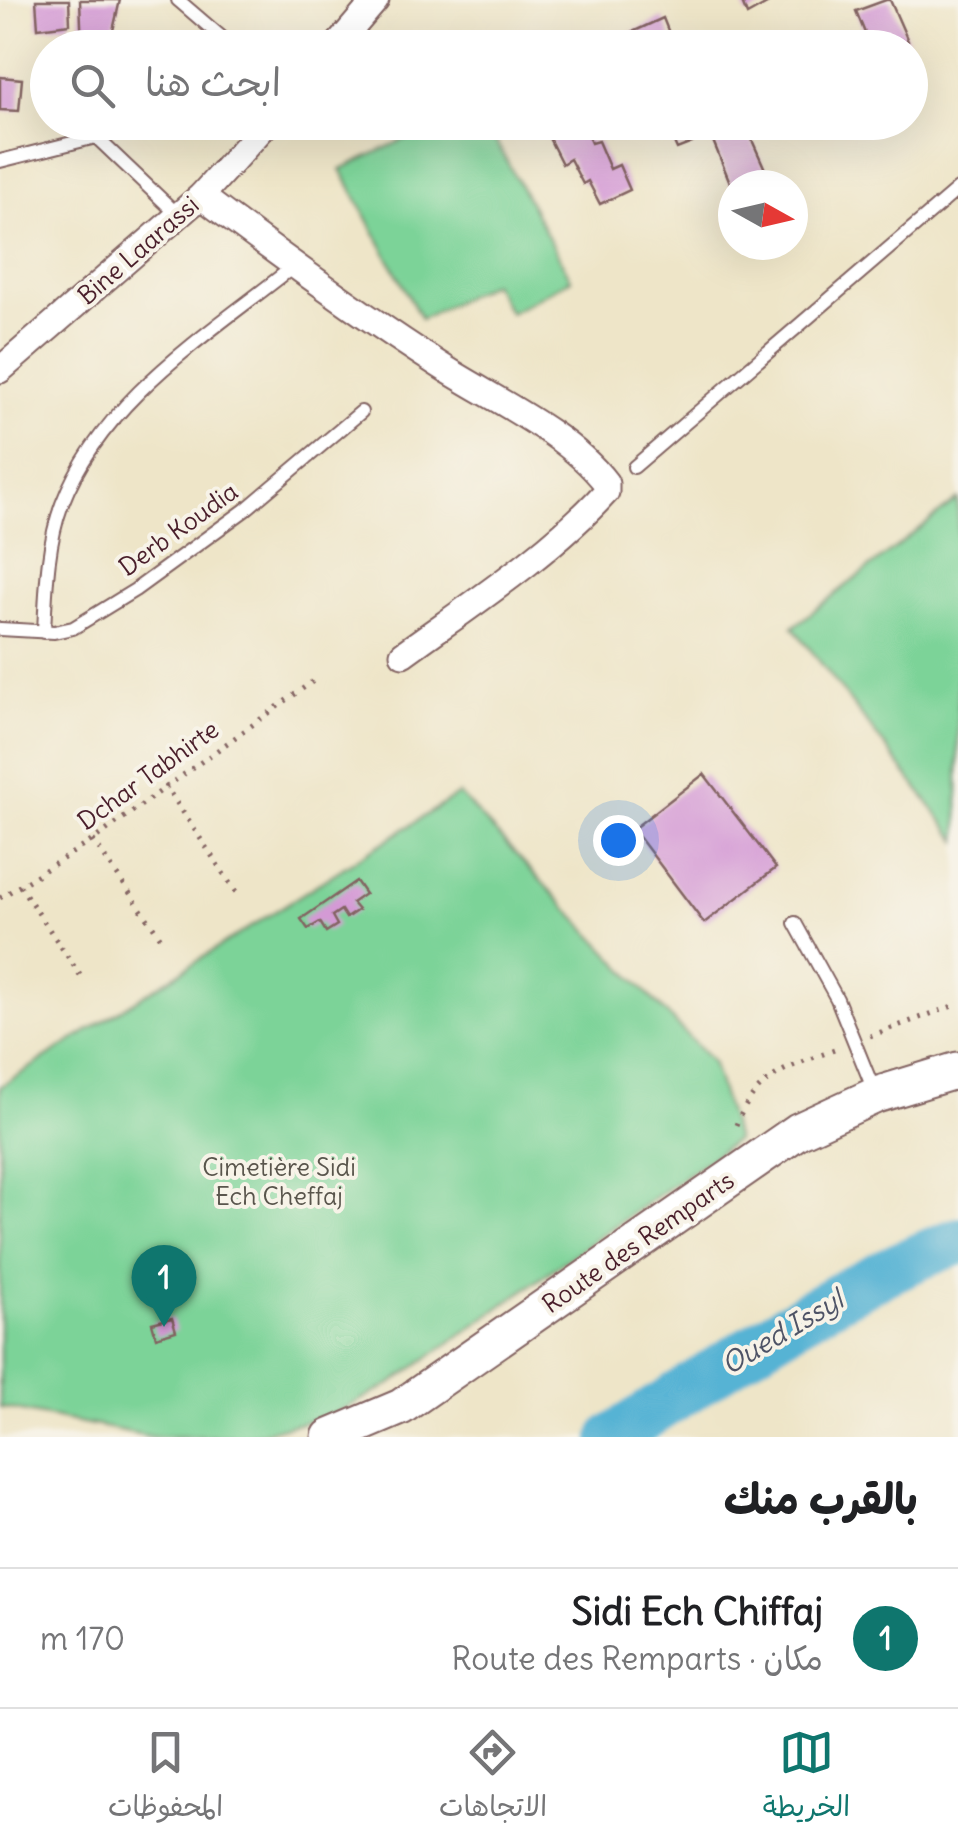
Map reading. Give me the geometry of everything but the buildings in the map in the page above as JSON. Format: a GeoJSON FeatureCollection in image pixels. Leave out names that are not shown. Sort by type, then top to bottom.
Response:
{"type":"FeatureCollection","features":[{"type":"Feature","properties":{"kind":"main road","name":"Route des Remparts"},"geometry":{"type":"LineString","coordinates":[[330,1437],[401,1407],[798,1131],[876,1095],[958,1070]]}},
{"type":"Feature","properties":{"kind":"street"},"geometry":{"type":"LineString","coordinates":[[350,30],[376,0]]}},
{"type":"Feature","properties":{"kind":"street","name":"Bine Laarassi"},"geometry":{"type":"LineString","coordinates":[[0,370],[179,216],[251,140]]}},
{"type":"Feature","properties":{"kind":"street"},"geometry":{"type":"LineString","coordinates":[[200,196],[435,362],[576,451],[606,482],[606,492],[590,510],[492,590],[403,654]]}},
{"type":"Feature","properties":{"kind":"lane"},"geometry":{"type":"LineString","coordinates":[[178,0],[213,30]]}},
{"type":"Feature","properties":{"kind":"lane"},"geometry":{"type":"LineString","coordinates":[[0,161],[84,140]]}},
{"type":"Feature","properties":{"kind":"lane"},"geometry":{"type":"LineString","coordinates":[[99,140],[179,216]]}},
{"type":"Feature","properties":{"kind":"lane"},"geometry":{"type":"LineString","coordinates":[[634,467],[958,189]]}},
{"type":"Feature","properties":{"kind":"lane"},"geometry":{"type":"LineString","coordinates":[[44,632],[51,550],[61,506],[95,441],[155,377],[294,266]]}},
{"type":"Feature","properties":{"kind":"lane","name":"Derb Koudia"},"geometry":{"type":"LineString","coordinates":[[0,629],[44,632],[73,628],[135,590],[245,510],[361,412]]}},
{"type":"Feature","properties":{"kind":"lane"},"geometry":{"type":"LineString","coordinates":[[794,923],[837,999],[876,1095]]}},
{"type":"Feature","properties":{"kind":"path","name":"Dchar Tabhirte"},"geometry":{"type":"LineString","coordinates":[[0,898],[93,840],[316,679]]}},
{"type":"Feature","properties":{"kind":"path"},"geometry":{"type":"LineString","coordinates":[[165,785],[237,894]]}},
{"type":"Feature","properties":{"kind":"path"},"geometry":{"type":"LineString","coordinates":[[93,840],[161,938]]}},
{"type":"Feature","properties":{"kind":"path"},"geometry":{"type":"LineString","coordinates":[[20,886],[80,975]]}},
{"type":"Feature","properties":{"kind":"green space"},"geometry":{"type":"Polygon","coordinates":[[[403,140],[495,140],[571,279],[510,313],[492,283],[421,319],[341,169],[403,140]]]}},
{"type":"Feature","properties":{"kind":"green space"},"geometry":{"type":"Polygon","coordinates":[[[958,499],[958,841],[793,627],[958,499]]]}},
{"type":"Feature","properties":{"kind":"green space","name":"Cimetière Sidi Ech Cheffaj"},"geometry":{"type":"Polygon","coordinates":[[[459,794],[712,1062],[736,1140],[391,1384],[332,1415],[248,1436],[154,1437],[0,1407],[0,1087],[459,794]]]}},
{"type":"Feature","properties":{"kind":"waterway","name":"Oued Issyl"},"geometry":{"type":"LineString","coordinates":[[613,1437],[824,1305],[867,1281],[958,1241]]}},
{"type":"Feature","properties":{"kind":"place","name":"Sidi Ech Chiffaj"},"geometry":{"type":"Point","coordinates":[164,1327]}}]}
